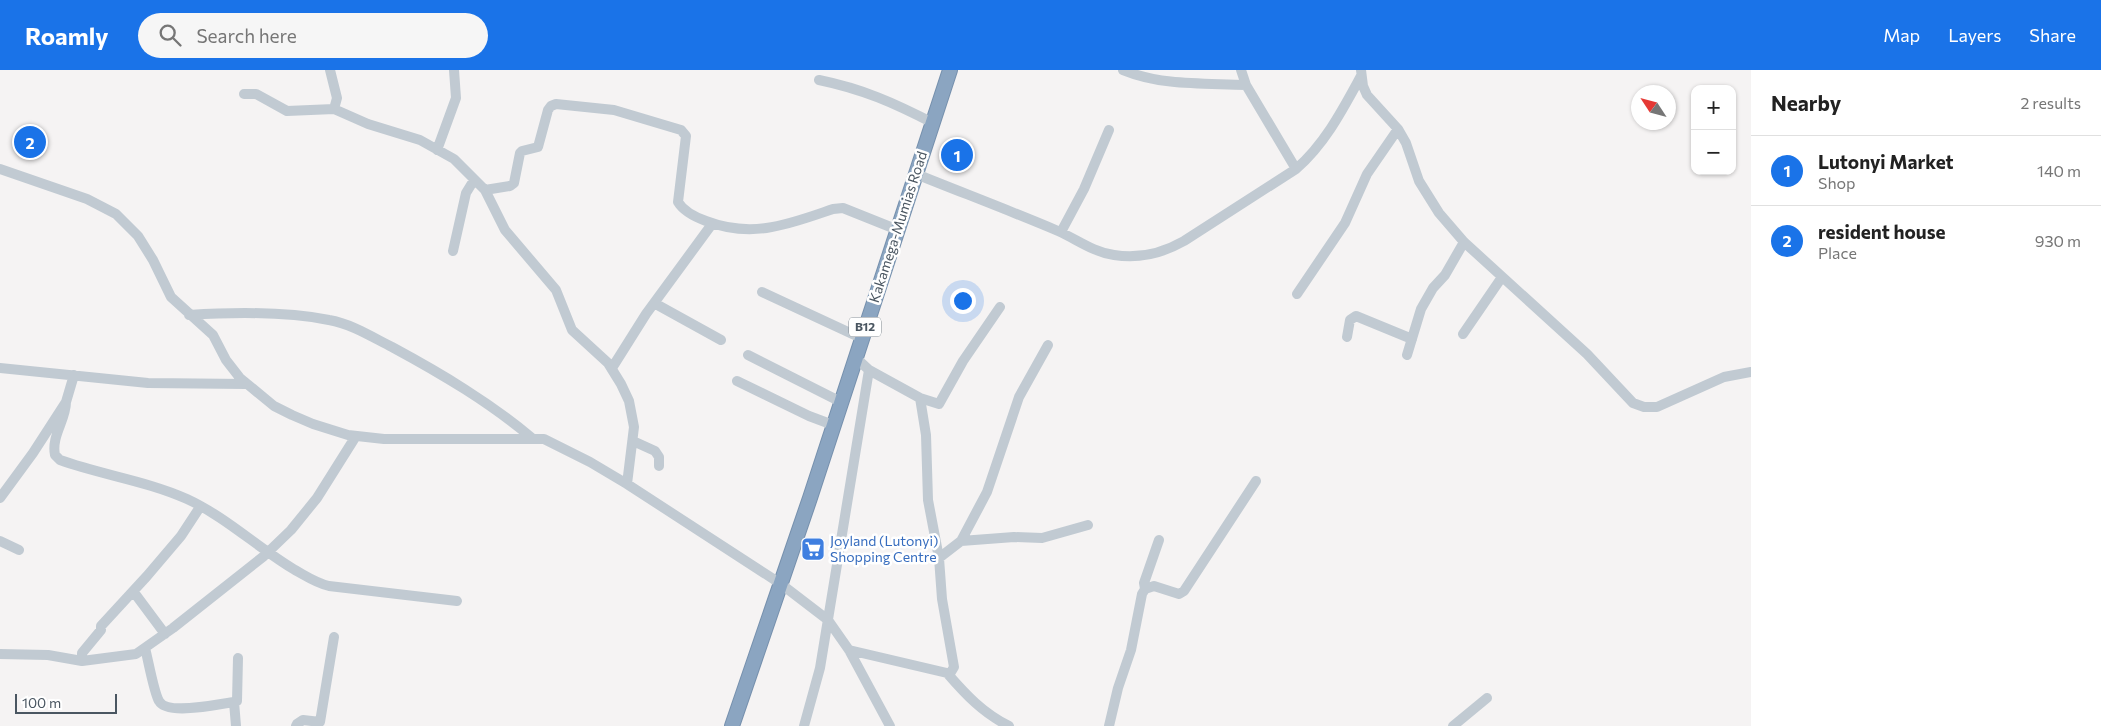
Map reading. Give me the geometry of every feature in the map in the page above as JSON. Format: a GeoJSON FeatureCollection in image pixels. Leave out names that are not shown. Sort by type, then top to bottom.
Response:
{"type":"FeatureCollection","features":[{"type":"Feature","properties":{"kind":"highway","name":"Kakamega-Mumias Road"},"geometry":{"type":"LineString","coordinates":[[781,584],[950,70]]}},
{"type":"Feature","properties":{"kind":"highway","name":"B12"},"geometry":{"type":"LineString","coordinates":[[732,726],[781,584]]}},
{"type":"Feature","properties":{"kind":"street"},"geometry":{"type":"LineString","coordinates":[[330,70],[337,98],[334,109]]}},
{"type":"Feature","properties":{"kind":"street"},"geometry":{"type":"LineString","coordinates":[[437,150],[456,98],[454,70]]}},
{"type":"Feature","properties":{"kind":"street"},"geometry":{"type":"LineString","coordinates":[[1123,70],[1146,79],[1170,82],[1246,85]]}},
{"type":"Feature","properties":{"kind":"street"},"geometry":{"type":"LineString","coordinates":[[1242,70],[1246,85],[1296,169]]}},
{"type":"Feature","properties":{"kind":"street"},"geometry":{"type":"LineString","coordinates":[[1361,73],[1367,95],[1398,129],[1406,143],[1428,197],[1464,242],[1587,354],[1626,398],[1644,407],[1657,407],[1724,377],[1751,372]]}},
{"type":"Feature","properties":{"kind":"street"},"geometry":{"type":"LineString","coordinates":[[916,174],[1061,232],[1096,251],[1116,256],[1146,256],[1170,249],[1184,241],[1296,169],[1336,123],[1361,73]]}},
{"type":"Feature","properties":{"kind":"street"},"geometry":{"type":"LineString","coordinates":[[819,80],[866,92],[894,103],[933,123]]}},
{"type":"Feature","properties":{"kind":"street"},"geometry":{"type":"LineString","coordinates":[[244,94],[256,94],[287,111],[334,109],[368,124],[420,140],[454,159],[485,190],[505,230],[556,290],[572,330],[612,368],[629,401],[634,427],[627,484]]}},
{"type":"Feature","properties":{"kind":"street"},"geometry":{"type":"LineString","coordinates":[[485,190],[510,186],[514,183],[518,156],[522,151],[535,149],[539,146],[548,110],[556,104],[614,110],[677,127],[686,136],[678,202],[681,208],[690,214],[712,224],[742,230],[772,229],[833,208],[842,208],[898,230]]}},
{"type":"Feature","properties":{"kind":"street"},"geometry":{"type":"LineString","coordinates":[[1297,294],[1345,223],[1367,174],[1398,129]]}},
{"type":"Feature","properties":{"kind":"street"},"geometry":{"type":"LineString","coordinates":[[1061,232],[1084,190],[1109,130]]}},
{"type":"Feature","properties":{"kind":"street"},"geometry":{"type":"LineString","coordinates":[[0,169],[87,200],[116,214],[138,236],[154,260],[171,297],[213,336],[226,360],[246,384],[274,406],[313,424],[356,436],[384,440],[532,438],[551,441],[627,484],[781,584],[828,620],[849,650],[890,726]]}},
{"type":"Feature","properties":{"kind":"street"},"geometry":{"type":"LineString","coordinates":[[453,251],[466,193],[474,180]]}},
{"type":"Feature","properties":{"kind":"street"},"geometry":{"type":"LineString","coordinates":[[612,368],[654,303],[712,224]]}},
{"type":"Feature","properties":{"kind":"street"},"geometry":{"type":"LineString","coordinates":[[1407,355],[1420,309],[1433,288],[1445,275],[1464,242]]}},
{"type":"Feature","properties":{"kind":"street"},"geometry":{"type":"LineString","coordinates":[[1463,334],[1502,277]]}},
{"type":"Feature","properties":{"kind":"street"},"geometry":{"type":"LineString","coordinates":[[762,292],[861,338]]}},
{"type":"Feature","properties":{"kind":"street"},"geometry":{"type":"LineString","coordinates":[[654,303],[721,340]]}},
{"type":"Feature","properties":{"kind":"street"},"geometry":{"type":"LineString","coordinates":[[855,356],[869,370],[920,398],[939,404],[962,360],[1000,307]]}},
{"type":"Feature","properties":{"kind":"street"},"geometry":{"type":"LineString","coordinates":[[189,315],[230,312],[295,316],[330,320],[349,325],[439,372],[498,410],[532,438]]}},
{"type":"Feature","properties":{"kind":"street"},"geometry":{"type":"LineString","coordinates":[[1347,337],[1350,320],[1356,316],[1412,339]]}},
{"type":"Feature","properties":{"kind":"street"},"geometry":{"type":"LineString","coordinates":[[939,558],[962,541],[987,492],[1019,397],[1048,345]]}},
{"type":"Feature","properties":{"kind":"street"},"geometry":{"type":"LineString","coordinates":[[748,355],[840,402]]}},
{"type":"Feature","properties":{"kind":"street"},"geometry":{"type":"LineString","coordinates":[[0,368],[148,382],[246,384]]}},
{"type":"Feature","properties":{"kind":"street"},"geometry":{"type":"LineString","coordinates":[[804,726],[820,668],[869,370]]}},
{"type":"Feature","properties":{"kind":"street"},"geometry":{"type":"LineString","coordinates":[[0,498],[33,453],[66,402],[74,375]]}},
{"type":"Feature","properties":{"kind":"street"},"geometry":{"type":"LineString","coordinates":[[737,381],[809,416],[833,425]]}},
{"type":"Feature","properties":{"kind":"street"},"geometry":{"type":"LineString","coordinates":[[920,398],[926,435],[928,500],[939,558],[942,599],[954,663],[951,672],[947,673]]}},
{"type":"Feature","properties":{"kind":"street"},"geometry":{"type":"LineString","coordinates":[[66,402],[66,410],[54,443],[55,454],[60,460],[122,477],[187,499],[222,519],[268,553],[319,584],[458,601]]}},
{"type":"Feature","properties":{"kind":"street"},"geometry":{"type":"LineString","coordinates":[[0,654],[48,655],[82,661],[131,656],[145,648],[268,553],[291,530],[317,498],[356,436]]}},
{"type":"Feature","properties":{"kind":"street"},"geometry":{"type":"LineString","coordinates":[[633,441],[655,450],[659,457],[659,466]]}},
{"type":"Feature","properties":{"kind":"street"},"geometry":{"type":"LineString","coordinates":[[1108,726],[1131,650],[1142,594],[1146,589],[1154,586],[1179,594],[1184,591],[1256,481]]}},
{"type":"Feature","properties":{"kind":"street"},"geometry":{"type":"LineString","coordinates":[[82,661],[82,653],[101,630],[101,626],[180,536],[200,507]]}},
{"type":"Feature","properties":{"kind":"street"},"geometry":{"type":"LineString","coordinates":[[962,541],[1014,537],[1042,538],[1088,525]]}},
{"type":"Feature","properties":{"kind":"street"},"geometry":{"type":"LineString","coordinates":[[0,540],[19,550]]}},
{"type":"Feature","properties":{"kind":"street"},"geometry":{"type":"LineString","coordinates":[[1146,589],[1144,583],[1159,540]]}},
{"type":"Feature","properties":{"kind":"street"},"geometry":{"type":"LineString","coordinates":[[133,591],[164,634]]}},
{"type":"Feature","properties":{"kind":"street"},"geometry":{"type":"LineString","coordinates":[[296,726],[303,720],[320,722],[334,637]]}},
{"type":"Feature","properties":{"kind":"street"},"geometry":{"type":"LineString","coordinates":[[145,648],[159,701],[166,708],[177,709],[234,702]]}},
{"type":"Feature","properties":{"kind":"street"},"geometry":{"type":"LineString","coordinates":[[849,650],[947,673],[992,718],[1009,726]]}},
{"type":"Feature","properties":{"kind":"street"},"geometry":{"type":"LineString","coordinates":[[236,726],[234,702],[237,701],[238,658]]}},
{"type":"Feature","properties":{"kind":"street"},"geometry":{"type":"LineString","coordinates":[[1453,726],[1487,698]]}},
{"type":"Feature","properties":{"kind":"place","name":"resident house"},"geometry":{"type":"Point","coordinates":[30,142]}},
{"type":"Feature","properties":{"kind":"place","name":"Lutonyi Market"},"geometry":{"type":"Point","coordinates":[957,155]}},
{"type":"Feature","properties":{"kind":"place","name":"Joyland (Lutonyi) Shopping Centre"},"geometry":{"type":"Point","coordinates":[813,549]}}]}
